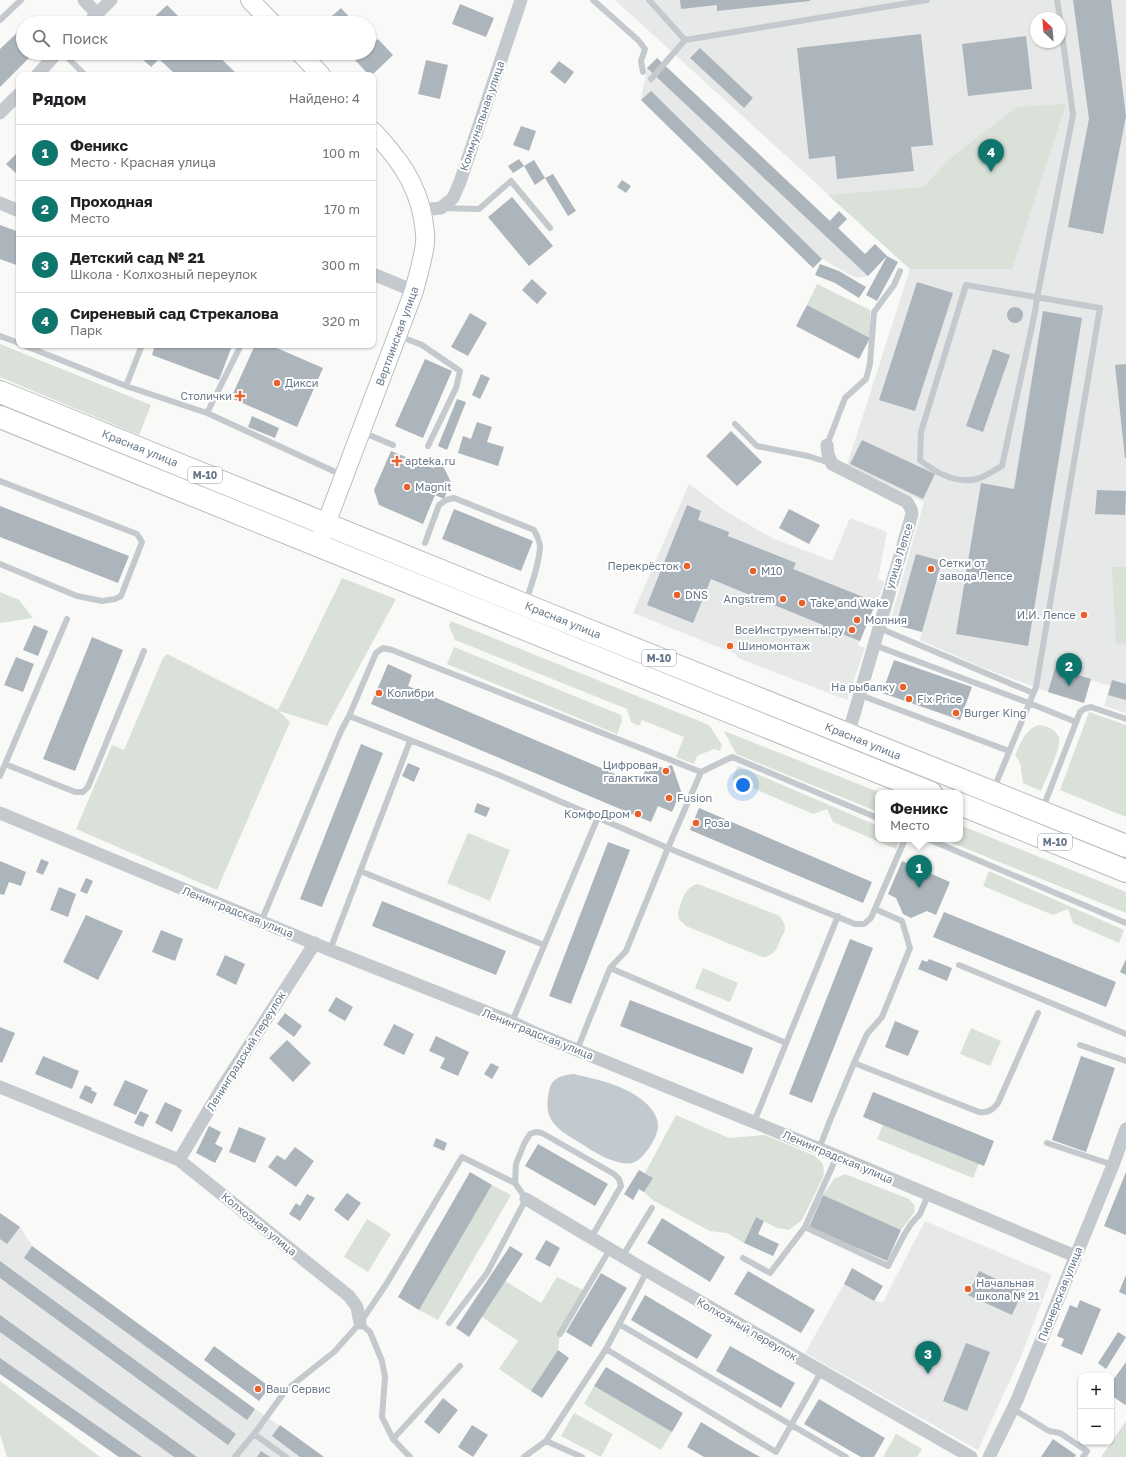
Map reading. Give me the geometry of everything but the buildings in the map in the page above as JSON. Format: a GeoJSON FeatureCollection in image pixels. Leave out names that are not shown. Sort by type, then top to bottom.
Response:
{"type":"FeatureCollection","features":[{"type":"Feature","properties":{"kind":"highway","name":"Красная улица"},"geometry":{"type":"LineString","coordinates":[[0,392],[525,605],[1126,846]]}},
{"type":"Feature","properties":{"kind":"highway","name":"Красная улица"},"geometry":{"type":"LineString","coordinates":[[0,417],[924,790]]}},
{"type":"Feature","properties":{"kind":"highway","name":"М-10"},"geometry":{"type":"LineString","coordinates":[[963,805],[1126,871]]}},
{"type":"Feature","properties":{"kind":"main road"},"geometry":{"type":"LineString","coordinates":[[250,0],[265,16]]}},
{"type":"Feature","properties":{"kind":"main road"},"geometry":{"type":"LineString","coordinates":[[307,60],[318,72]]}},
{"type":"Feature","properties":{"kind":"main road","name":"Вертлинская улица"},"geometry":{"type":"LineString","coordinates":[[318,546],[414,291],[422,264],[426,241],[421,210],[414,186],[392,152],[376,134]]}},
{"type":"Feature","properties":{"kind":"street"},"geometry":{"type":"LineString","coordinates":[[84,0],[97,14],[111,0]]}},
{"type":"Feature","properties":{"kind":"street","name":"Коммунальная улица"},"geometry":{"type":"LineString","coordinates":[[441,208],[453,198],[460,182],[521,0]]}},
{"type":"Feature","properties":{"kind":"street"},"geometry":{"type":"LineString","coordinates":[[40,72],[51,60]]}},
{"type":"Feature","properties":{"kind":"street"},"geometry":{"type":"LineString","coordinates":[[0,113],[16,97]]}},
{"type":"Feature","properties":{"kind":"street"},"geometry":{"type":"LineString","coordinates":[[0,203],[16,210]]}},
{"type":"Feature","properties":{"kind":"street"},"geometry":{"type":"LineString","coordinates":[[421,210],[441,208]]}},
{"type":"Feature","properties":{"kind":"street"},"geometry":{"type":"LineString","coordinates":[[376,275],[414,291]]}},
{"type":"Feature","properties":{"kind":"street"},"geometry":{"type":"LineString","coordinates":[[827,445],[828,454],[832,464]]}},
{"type":"Feature","properties":{"kind":"street","name":"улица Лепсе"},"geometry":{"type":"LineString","coordinates":[[832,464],[907,502],[912,514],[848,735]]}},
{"type":"Feature","properties":{"kind":"street","name":"Ленинградская улица"},"geometry":{"type":"LineString","coordinates":[[0,813],[261,922],[512,1022],[1075,1256]]}},
{"type":"Feature","properties":{"kind":"street","name":"Ленинградский переулок"},"geometry":{"type":"LineString","coordinates":[[179,1160],[220,1091],[315,944]]}},
{"type":"Feature","properties":{"kind":"street","name":"Колхозная улица"},"geometry":{"type":"LineString","coordinates":[[0,1086],[179,1160],[349,1296],[357,1307],[360,1323]]}},
{"type":"Feature","properties":{"kind":"street","name":"Пионерская улица"},"geometry":{"type":"LineString","coordinates":[[989,1457],[1013,1409],[1113,1165],[1126,1129]]}},
{"type":"Feature","properties":{"kind":"street","name":"Колхозный переулок"},"geometry":{"type":"LineString","coordinates":[[526,1199],[610,1250],[970,1457]]}},
{"type":"Feature","properties":{"kind":"lane"},"geometry":{"type":"LineString","coordinates":[[0,20],[21,0]]}},
{"type":"Feature","properties":{"kind":"lane"},"geometry":{"type":"LineString","coordinates":[[594,0],[638,40],[645,49],[641,61],[643,72]]}},
{"type":"Feature","properties":{"kind":"lane"},"geometry":{"type":"LineString","coordinates":[[649,0],[685,40]]}},
{"type":"Feature","properties":{"kind":"lane"},"geometry":{"type":"LineString","coordinates":[[651,79],[685,40],[927,0]]}},
{"type":"Feature","properties":{"kind":"lane"},"geometry":{"type":"LineString","coordinates":[[1057,0],[1059,12]]}},
{"type":"Feature","properties":{"kind":"lane"},"geometry":{"type":"LineString","coordinates":[[984,814],[1036,687],[1100,308],[1038,298],[966,285],[921,432],[920,460],[930,468],[956,480],[978,478],[1002,466],[1038,298],[1074,115],[1064,48]]}},
{"type":"Feature","properties":{"kind":"lane"},"geometry":{"type":"LineString","coordinates":[[70,60],[82,72]]}},
{"type":"Feature","properties":{"kind":"lane"},"geometry":{"type":"LineString","coordinates":[[441,208],[479,209],[511,182],[550,228]]}},
{"type":"Feature","properties":{"kind":"lane"},"geometry":{"type":"LineString","coordinates":[[827,445],[844,398],[866,379],[870,364],[874,312],[894,285],[900,271]]}},
{"type":"Feature","properties":{"kind":"lane"},"geometry":{"type":"LineString","coordinates":[[397,335],[422,346],[460,371],[456,388],[428,446]]}},
{"type":"Feature","properties":{"kind":"lane"},"geometry":{"type":"LineString","coordinates":[[0,336],[16,342]]}},
{"type":"Feature","properties":{"kind":"lane"},"geometry":{"type":"LineString","coordinates":[[31,348],[126,386],[207,413],[345,476]]}},
{"type":"Feature","properties":{"kind":"lane"},"geometry":{"type":"LineString","coordinates":[[126,386],[141,348]]}},
{"type":"Feature","properties":{"kind":"lane"},"geometry":{"type":"LineString","coordinates":[[207,413],[240,348]]}},
{"type":"Feature","properties":{"kind":"lane"},"geometry":{"type":"LineString","coordinates":[[735,424],[757,446],[808,456],[832,464]]}},
{"type":"Feature","properties":{"kind":"lane"},"geometry":{"type":"LineString","coordinates":[[361,431],[393,445]]}},
{"type":"Feature","properties":{"kind":"lane"},"geometry":{"type":"LineString","coordinates":[[0,481],[138,534],[142,539],[142,542],[121,596],[115,600],[109,601],[77,596],[0,564]]}},
{"type":"Feature","properties":{"kind":"lane"},"geometry":{"type":"LineString","coordinates":[[425,543],[439,505],[446,500],[454,498],[534,530],[540,544],[539,553],[532,586],[525,605]]}},
{"type":"Feature","properties":{"kind":"lane"},"geometry":{"type":"LineString","coordinates":[[0,776],[67,619]]}},
{"type":"Feature","properties":{"kind":"lane"},"geometry":{"type":"LineString","coordinates":[[879,628],[1033,693]]}},
{"type":"Feature","properties":{"kind":"lane"},"geometry":{"type":"LineString","coordinates":[[874,645],[1076,722]]}},
{"type":"Feature","properties":{"kind":"lane"},"geometry":{"type":"LineString","coordinates":[[261,922],[341,732],[376,653],[380,649],[386,648],[701,772]]}},
{"type":"Feature","properties":{"kind":"lane"},"geometry":{"type":"LineString","coordinates":[[5,764],[75,792],[82,792],[88,787],[144,651]]}},
{"type":"Feature","properties":{"kind":"lane"},"geometry":{"type":"LineString","coordinates":[[860,695],[1009,751]]}},
{"type":"Feature","properties":{"kind":"lane"},"geometry":{"type":"LineString","coordinates":[[1041,812],[1082,710],[1091,707],[1126,719]]}},
{"type":"Feature","properties":{"kind":"lane"},"geometry":{"type":"LineString","coordinates":[[349,716],[439,751],[598,817],[668,848],[860,924],[868,922],[875,909],[904,842]]}},
{"type":"Feature","properties":{"kind":"lane"},"geometry":{"type":"LineString","coordinates":[[330,950],[410,741]]}},
{"type":"Feature","properties":{"kind":"lane"},"geometry":{"type":"LineString","coordinates":[[577,1050],[610,968],[626,951],[701,772],[732,757],[875,817]]}},
{"type":"Feature","properties":{"kind":"lane"},"geometry":{"type":"LineString","coordinates":[[512,1022],[598,817]]}},
{"type":"Feature","properties":{"kind":"lane"},"geometry":{"type":"LineString","coordinates":[[935,842],[1126,923]]}},
{"type":"Feature","properties":{"kind":"lane"},"geometry":{"type":"LineString","coordinates":[[360,871],[544,945]]}},
{"type":"Feature","properties":{"kind":"lane"},"geometry":{"type":"LineString","coordinates":[[819,1149],[854,1063],[868,1034],[882,1017],[910,948],[902,922],[875,909]]}},
{"type":"Feature","properties":{"kind":"lane"},"geometry":{"type":"LineString","coordinates":[[754,1122],[838,916]]}},
{"type":"Feature","properties":{"kind":"lane"},"geometry":{"type":"LineString","coordinates":[[959,965],[1126,1034]]}},
{"type":"Feature","properties":{"kind":"lane"},"geometry":{"type":"LineString","coordinates":[[610,968],[786,1042]]}},
{"type":"Feature","properties":{"kind":"lane"},"geometry":{"type":"LineString","coordinates":[[854,1063],[984,1113],[994,1108],[998,1103],[1038,1013]]}},
{"type":"Feature","properties":{"kind":"lane"},"geometry":{"type":"LineString","coordinates":[[1080,1045],[1126,1061]]}},
{"type":"Feature","properties":{"kind":"lane"},"geometry":{"type":"LineString","coordinates":[[515,1183],[516,1164],[524,1144],[530,1134],[536,1132],[542,1133],[614,1174],[621,1186],[591,1238]]}},
{"type":"Feature","properties":{"kind":"lane"},"geometry":{"type":"LineString","coordinates":[[1047,1143],[1113,1165]]}},
{"type":"Feature","properties":{"kind":"lane"},"geometry":{"type":"LineString","coordinates":[[743,1258],[770,1273],[805,1227],[837,1156]]}},
{"type":"Feature","properties":{"kind":"lane"},"geometry":{"type":"LineString","coordinates":[[235,1457],[286,1390],[334,1352],[360,1323],[387,1283],[462,1157],[515,1183],[526,1199],[487,1272],[449,1323]]}},
{"type":"Feature","properties":{"kind":"lane"},"geometry":{"type":"LineString","coordinates":[[805,1227],[888,1266],[904,1235],[920,1214],[928,1195]]}},
{"type":"Feature","properties":{"kind":"lane"},"geometry":{"type":"LineString","coordinates":[[622,1256],[652,1208]]}},
{"type":"Feature","properties":{"kind":"lane"},"geometry":{"type":"LineString","coordinates":[[560,1334],[610,1250]]}},
{"type":"Feature","properties":{"kind":"lane"},"geometry":{"type":"LineString","coordinates":[[524,1457],[546,1441],[606,1349],[647,1271]]}},
{"type":"Feature","properties":{"kind":"lane","name":"Колхозная улица"},"geometry":{"type":"LineString","coordinates":[[360,1323],[370,1332],[382,1361],[385,1377],[382,1417],[393,1439],[410,1457]]}},
{"type":"Feature","properties":{"kind":"lane"},"geometry":{"type":"LineString","coordinates":[[619,1324],[846,1457]]}},
{"type":"Feature","properties":{"kind":"lane"},"geometry":{"type":"LineString","coordinates":[[606,1349],[776,1452],[821,1372]]}},
{"type":"Feature","properties":{"kind":"lane"},"geometry":{"type":"LineString","coordinates":[[393,1439],[460,1366]]}},
{"type":"Feature","properties":{"kind":"lane"},"geometry":{"type":"LineString","coordinates":[[1013,1409],[1049,1431],[1060,1433],[1087,1451],[1083,1457]]}},
{"type":"Feature","properties":{"kind":"lane"},"geometry":{"type":"LineString","coordinates":[[254,1434],[286,1457]]}},
{"type":"Feature","properties":{"kind":"lane"},"geometry":{"type":"LineString","coordinates":[[546,1441],[582,1457]]}},
{"type":"Feature","properties":{"kind":"shaded area"},"geometry":{"type":"Polygon","coordinates":[[[615,0],[1126,0],[1126,713],[1104,706],[1110,686],[1091,680],[1084,703],[1057,695],[981,667],[920,640],[922,632],[896,625],[891,618],[924,502],[847,465],[910,269],[615,0]]]}},
{"type":"Feature","properties":{"kind":"shaded area"},"geometry":{"type":"Polygon","coordinates":[[[657,58],[829,221],[839,211],[847,219],[838,229],[865,254],[875,244],[887,256],[868,276],[856,278],[822,259],[813,268],[641,100],[647,68],[657,58]]]}},
{"type":"Feature","properties":{"kind":"shaded area"},"geometry":{"type":"Polygon","coordinates":[[[1066,104],[1012,269],[910,269],[828,195],[923,187],[952,157],[1017,107],[1066,104]]]}},
{"type":"Feature","properties":{"kind":"shaded area"},"geometry":{"type":"Polygon","coordinates":[[[817,284],[870,310],[870,338],[807,305],[817,284]]]}},
{"type":"Feature","properties":{"kind":"shaded area"},"geometry":{"type":"Polygon","coordinates":[[[0,344],[151,405],[139,435],[0,377],[0,344]]]}},
{"type":"Feature","properties":{"kind":"shaded area"},"geometry":{"type":"Polygon","coordinates":[[[689,484],[727,512],[772,538],[832,561],[850,518],[887,532],[878,579],[885,582],[858,645],[865,648],[847,700],[738,658],[736,654],[633,613],[689,484]]]}},
{"type":"Feature","properties":{"kind":"shaded area"},"geometry":{"type":"Polygon","coordinates":[[[1112,567],[1126,567],[1126,643],[1116,644],[1112,567]]]}},
{"type":"Feature","properties":{"kind":"shaded area"},"geometry":{"type":"Polygon","coordinates":[[[342,578],[396,599],[327,726],[279,711],[290,722],[217,890],[76,829],[112,745],[124,750],[163,658],[167,654],[278,710],[342,578]]]}},
{"type":"Feature","properties":{"kind":"shaded area"},"geometry":{"type":"Polygon","coordinates":[[[0,592],[19,600],[33,618],[0,623],[0,592]]]}},
{"type":"Feature","properties":{"kind":"shaded area"},"geometry":{"type":"Polygon","coordinates":[[[451,621],[709,725],[722,745],[720,751],[714,749],[697,756],[694,764],[676,757],[684,737],[642,720],[639,726],[631,722],[627,709],[455,640],[449,626],[451,621]]]}},
{"type":"Feature","properties":{"kind":"shaded area"},"geometry":{"type":"Polygon","coordinates":[[[454,647],[621,715],[622,721],[617,734],[447,664],[454,647]]]}},
{"type":"Feature","properties":{"kind":"shaded area"},"geometry":{"type":"Polygon","coordinates":[[[1089,712],[1126,725],[1126,817],[1060,790],[1089,712]]]}},
{"type":"Feature","properties":{"kind":"shaded area"},"geometry":{"type":"Polygon","coordinates":[[[1039,725],[1053,730],[1059,738],[1056,756],[1041,791],[1023,783],[1020,763],[1015,755],[1027,733],[1039,725]]]}},
{"type":"Feature","properties":{"kind":"shaded area"},"geometry":{"type":"Polygon","coordinates":[[[724,731],[875,791],[875,811],[736,754],[724,731]]]}},
{"type":"Feature","properties":{"kind":"shaded area"},"geometry":{"type":"Polygon","coordinates":[[[738,766],[875,825],[875,840],[833,822],[827,809],[813,814],[732,779],[738,766]]]}},
{"type":"Feature","properties":{"kind":"shaded area"},"geometry":{"type":"Polygon","coordinates":[[[963,826],[1126,892],[1126,913],[952,843],[963,842],[963,826]]]}},
{"type":"Feature","properties":{"kind":"shaded area"},"geometry":{"type":"Polygon","coordinates":[[[468,833],[510,850],[490,901],[447,883],[468,833]]]}},
{"type":"Feature","properties":{"kind":"shaded area"},"geometry":{"type":"Polygon","coordinates":[[[880,842],[899,842],[896,849],[880,842]]]}},
{"type":"Feature","properties":{"kind":"shaded area"},"geometry":{"type":"Polygon","coordinates":[[[989,871],[1124,930],[1119,943],[1073,923],[1068,909],[1053,915],[983,886],[989,871]]]}},
{"type":"Feature","properties":{"kind":"shaded area"},"geometry":{"type":"Polygon","coordinates":[[[698,884],[780,916],[785,929],[772,954],[762,957],[686,926],[679,919],[678,914],[684,895],[690,888],[698,884]]]}},
{"type":"Feature","properties":{"kind":"shaded area"},"geometry":{"type":"Polygon","coordinates":[[[703,968],[738,983],[730,1002],[695,988],[703,968]]]}},
{"type":"Feature","properties":{"kind":"shaded area"},"geometry":{"type":"Polygon","coordinates":[[[971,1028],[1001,1041],[990,1066],[960,1054],[971,1028]]]}},
{"type":"Feature","properties":{"kind":"shaded area"},"geometry":{"type":"Polygon","coordinates":[[[574,1074],[604,1081],[624,1089],[633,1093],[649,1106],[658,1122],[658,1130],[650,1147],[641,1158],[632,1163],[626,1163],[606,1158],[562,1132],[552,1122],[548,1109],[550,1087],[558,1078],[565,1075],[574,1074]]]}},
{"type":"Feature","properties":{"kind":"shaded area"},"geometry":{"type":"Polygon","coordinates":[[[676,1115],[729,1138],[765,1135],[815,1156],[823,1164],[824,1175],[802,1220],[789,1230],[777,1228],[756,1217],[744,1243],[727,1233],[710,1231],[654,1201],[644,1192],[652,1178],[645,1173],[676,1115]]]}},
{"type":"Feature","properties":{"kind":"shaded area"},"geometry":{"type":"Polygon","coordinates":[[[883,1125],[979,1163],[973,1178],[877,1139],[883,1125]]]}},
{"type":"Feature","properties":{"kind":"shaded area"},"geometry":{"type":"Polygon","coordinates":[[[845,1174],[909,1199],[915,1206],[914,1213],[901,1230],[823,1195],[834,1179],[845,1174]]]}},
{"type":"Feature","properties":{"kind":"shaded area"},"geometry":{"type":"Polygon","coordinates":[[[492,1185],[511,1195],[438,1320],[419,1310],[492,1185]]]}},
{"type":"Feature","properties":{"kind":"shaded area"},"geometry":{"type":"Polygon","coordinates":[[[0,1213],[20,1227],[32,1246],[255,1409],[324,1457],[119,1457],[0,1374],[0,1213]]]}},
{"type":"Feature","properties":{"kind":"shaded area"},"geometry":{"type":"Polygon","coordinates":[[[367,1219],[391,1234],[368,1272],[344,1257],[367,1219]]]}},
{"type":"Feature","properties":{"kind":"shaded area"},"geometry":{"type":"Polygon","coordinates":[[[925,1221],[1052,1275],[1022,1354],[978,1450],[805,1353],[844,1284],[874,1301],[883,1302],[925,1221]]]}},
{"type":"Feature","properties":{"kind":"shaded area"},"geometry":{"type":"Polygon","coordinates":[[[557,1277],[585,1291],[560,1334],[558,1350],[531,1391],[499,1369],[518,1341],[482,1317],[505,1281],[541,1303],[557,1277]]]}},
{"type":"Feature","properties":{"kind":"shaded area"},"geometry":{"type":"Polygon","coordinates":[[[0,1381],[100,1457],[7,1457],[0,1434],[0,1381]]]}},
{"type":"Feature","properties":{"kind":"shaded area"},"geometry":{"type":"Polygon","coordinates":[[[594,1386],[672,1432],[661,1450],[584,1404],[594,1386]]]}},
{"type":"Feature","properties":{"kind":"shaded area"},"geometry":{"type":"Polygon","coordinates":[[[574,1413],[613,1434],[601,1457],[561,1436],[574,1413]]]}},
{"type":"Feature","properties":{"kind":"shaded area"},"geometry":{"type":"Polygon","coordinates":[[[1126,1421],[1126,1457],[1101,1457],[1109,1445],[1114,1445],[1114,1438],[1126,1421]]]}},
{"type":"Feature","properties":{"kind":"shaded area"},"geometry":{"type":"Polygon","coordinates":[[[896,1434],[922,1449],[917,1457],[883,1457],[896,1434]]]}},
{"type":"Feature","properties":{"kind":"place","name":"Сиреневый сад Стрекалова"},"geometry":{"type":"Point","coordinates":[991,172]}},
{"type":"Feature","properties":{"kind":"place","name":"Дикси"},"geometry":{"type":"Point","coordinates":[277,383]}},
{"type":"Feature","properties":{"kind":"place","name":"Столички"},"geometry":{"type":"Point","coordinates":[240,396]}},
{"type":"Feature","properties":{"kind":"place","name":"apteka.ru"},"geometry":{"type":"Point","coordinates":[397,461]}},
{"type":"Feature","properties":{"kind":"place","name":"Magnit"},"geometry":{"type":"Point","coordinates":[407,487]}},
{"type":"Feature","properties":{"kind":"place","name":"Перекрёсток"},"geometry":{"type":"Point","coordinates":[687,566]}},
{"type":"Feature","properties":{"kind":"place","name":"Сетки от завода Лепсе"},"geometry":{"type":"Point","coordinates":[931,569]}},
{"type":"Feature","properties":{"kind":"place","name":"М10"},"geometry":{"type":"Point","coordinates":[753,571]}},
{"type":"Feature","properties":{"kind":"place","name":"DNS"},"geometry":{"type":"Point","coordinates":[677,595]}},
{"type":"Feature","properties":{"kind":"place","name":"Angstrem"},"geometry":{"type":"Point","coordinates":[783,599]}},
{"type":"Feature","properties":{"kind":"place","name":"Take and Wake"},"geometry":{"type":"Point","coordinates":[802,603]}},
{"type":"Feature","properties":{"kind":"place","name":"И.И. Лепсе"},"geometry":{"type":"Point","coordinates":[1084,615]}},
{"type":"Feature","properties":{"kind":"place","name":"Молния"},"geometry":{"type":"Point","coordinates":[857,620]}},
{"type":"Feature","properties":{"kind":"place","name":"ВсеИнструменты.ру"},"geometry":{"type":"Point","coordinates":[852,630]}},
{"type":"Feature","properties":{"kind":"place","name":"Шиномонтаж"},"geometry":{"type":"Point","coordinates":[730,646]}},
{"type":"Feature","properties":{"kind":"place","name":"Проходная"},"geometry":{"type":"Point","coordinates":[1069,686]}},
{"type":"Feature","properties":{"kind":"place","name":"На рыбалку"},"geometry":{"type":"Point","coordinates":[903,687]}},
{"type":"Feature","properties":{"kind":"place","name":"Колибри"},"geometry":{"type":"Point","coordinates":[379,693]}},
{"type":"Feature","properties":{"kind":"place","name":"Fix Price"},"geometry":{"type":"Point","coordinates":[909,699]}},
{"type":"Feature","properties":{"kind":"place","name":"Burger King"},"geometry":{"type":"Point","coordinates":[956,713]}},
{"type":"Feature","properties":{"kind":"place","name":"Цифровая галактика"},"geometry":{"type":"Point","coordinates":[666,771]}},
{"type":"Feature","properties":{"kind":"place","name":"Fusion"},"geometry":{"type":"Point","coordinates":[669,798]}},
{"type":"Feature","properties":{"kind":"place","name":"КомфоДром"},"geometry":{"type":"Point","coordinates":[638,814]}},
{"type":"Feature","properties":{"kind":"place","name":"Роза"},"geometry":{"type":"Point","coordinates":[696,823]}},
{"type":"Feature","properties":{"kind":"place","name":"Феникс"},"geometry":{"type":"Point","coordinates":[919,888]}},
{"type":"Feature","properties":{"kind":"place","name":"Начальная школа № 21"},"geometry":{"type":"Point","coordinates":[968,1289]}},
{"type":"Feature","properties":{"kind":"place","name":"Детский сад № 21"},"geometry":{"type":"Point","coordinates":[928,1374]}},
{"type":"Feature","properties":{"kind":"place","name":"Ваш Сервис"},"geometry":{"type":"Point","coordinates":[258,1389]}}]}
